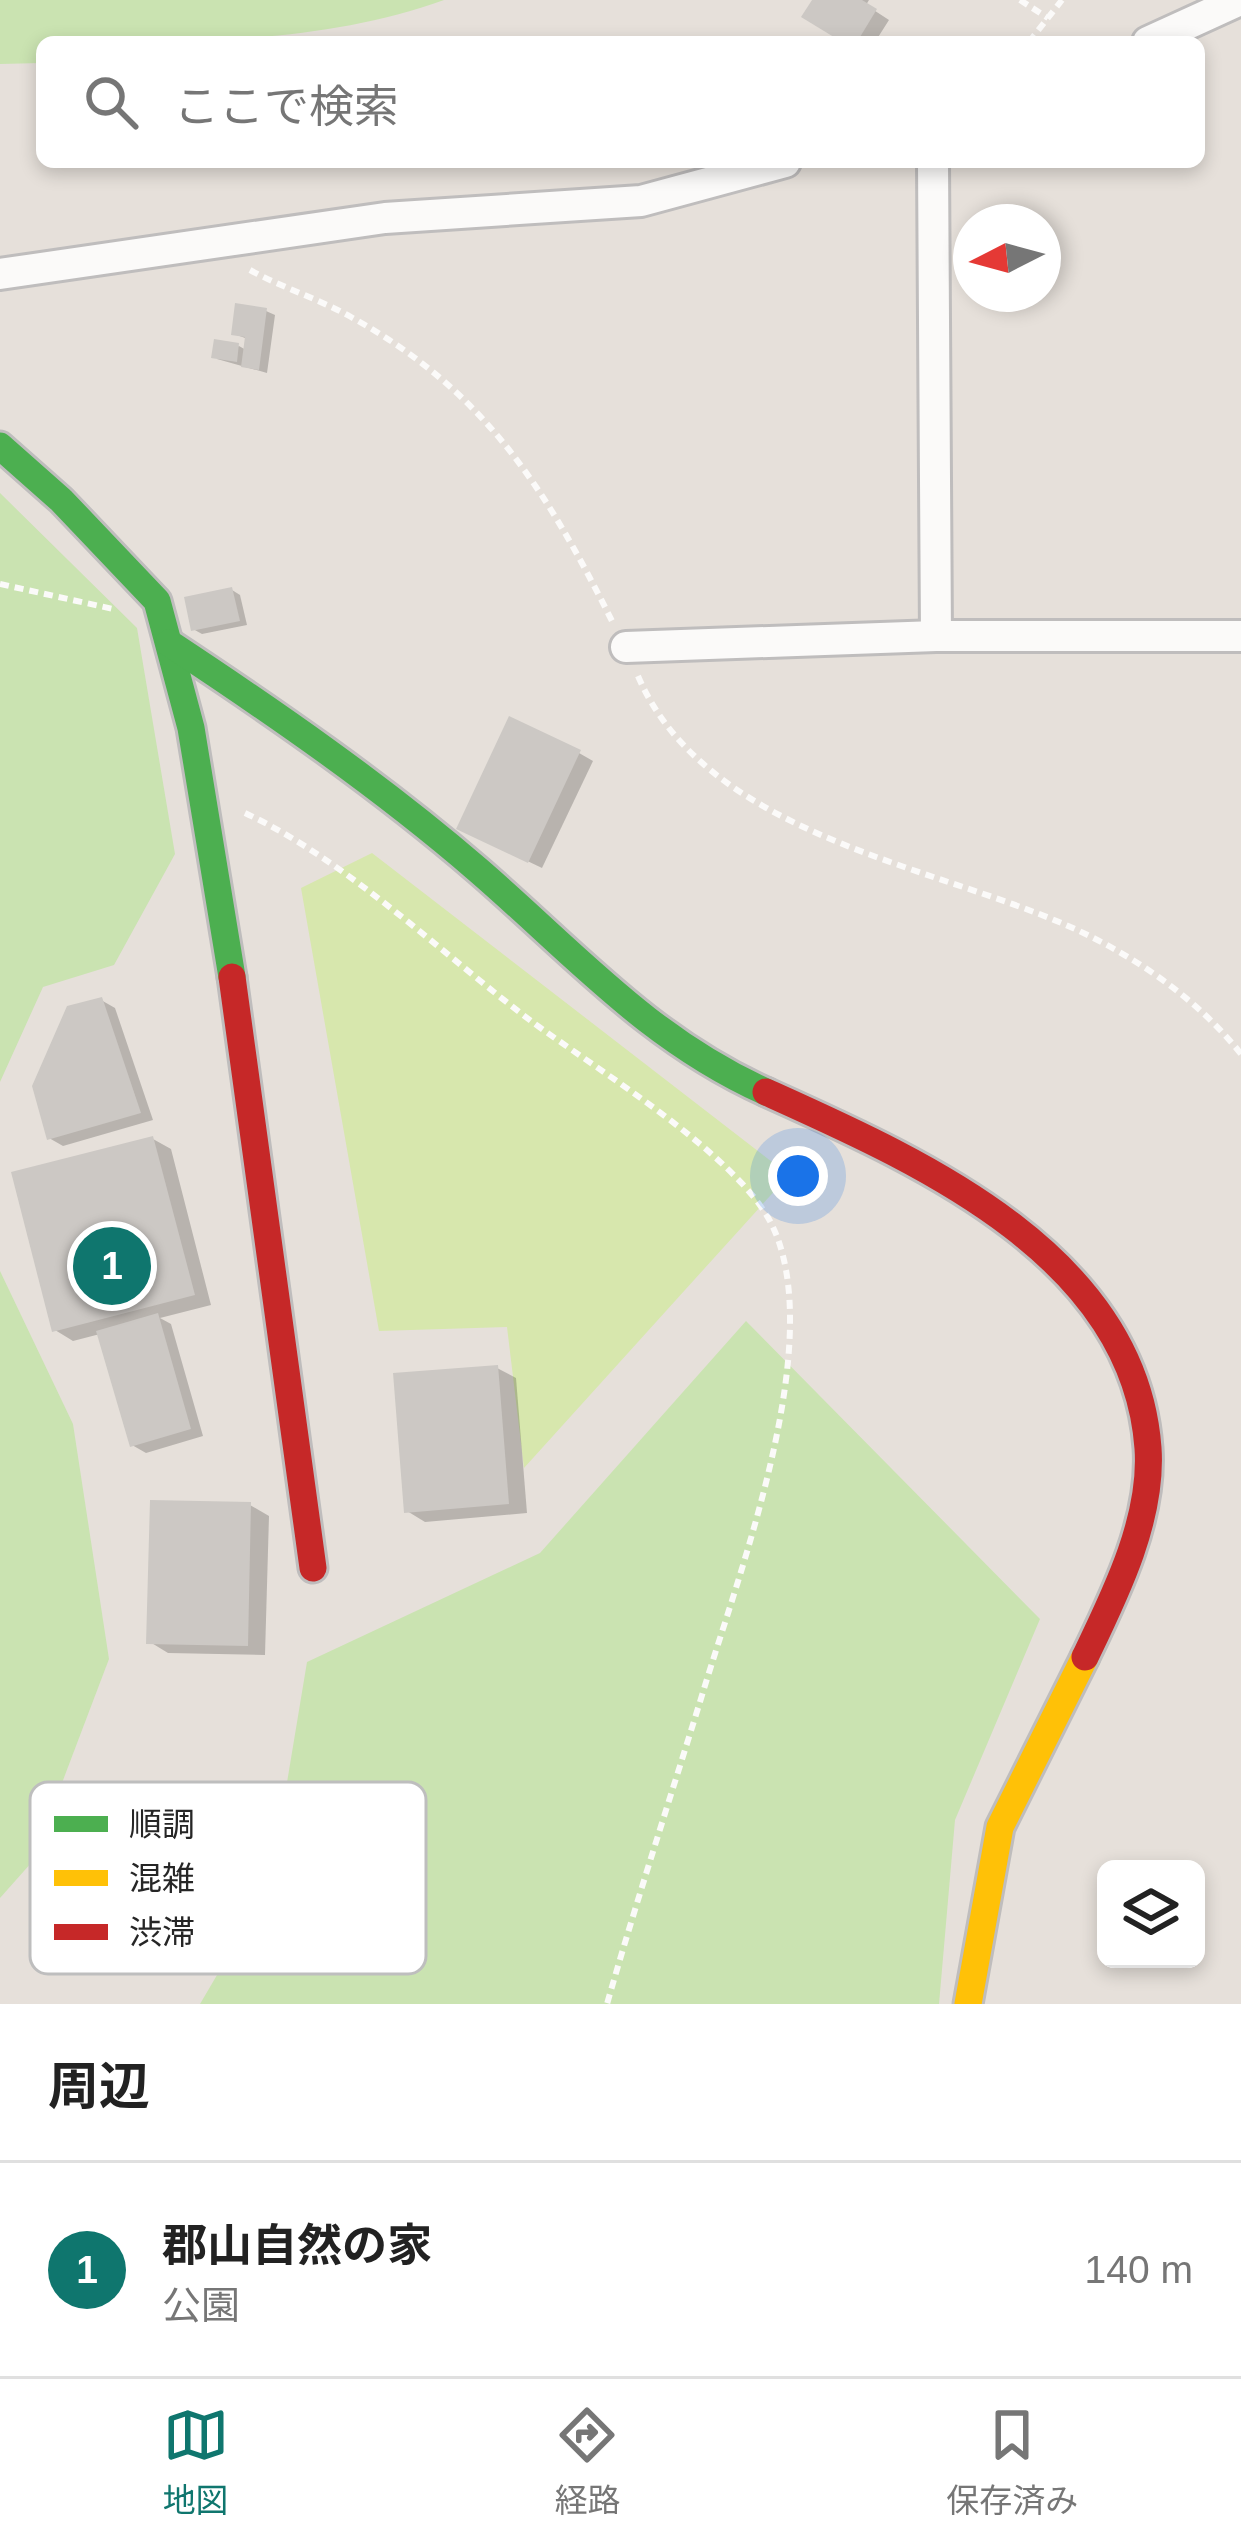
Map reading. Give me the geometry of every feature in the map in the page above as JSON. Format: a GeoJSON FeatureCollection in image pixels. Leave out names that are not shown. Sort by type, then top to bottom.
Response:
{"type":"FeatureCollection","features":[{"type":"Feature","properties":{"kind":"street"},"geometry":{"type":"LineString","coordinates":[[1161,36],[1240,0]]}},
{"type":"Feature","properties":{"kind":"street"},"geometry":{"type":"LineString","coordinates":[[0,274],[386,218],[641,201],[763,168]]}},
{"type":"Feature","properties":{"kind":"street"},"geometry":{"type":"LineString","coordinates":[[933,168],[936,636]]}},
{"type":"Feature","properties":{"kind":"street"},"geometry":{"type":"LineString","coordinates":[[0,446],[61,500],[157,601],[169,643],[206,814],[250,1086],[313,1568]]}},
{"type":"Feature","properties":{"kind":"street"},"geometry":{"type":"LineString","coordinates":[[626,647],[936,636],[1241,636]]}},
{"type":"Feature","properties":{"kind":"street"},"geometry":{"type":"LineString","coordinates":[[169,643],[262,704],[476,868],[642,1021],[717,1070],[844,1126],[944,1180],[1023,1236],[1087,1295],[1120,1351],[1131,1370],[1148,1450],[1138,1521],[1118,1590],[1000,1827],[968,2004]]}},
{"type":"Feature","properties":{"kind":"path"},"geometry":{"type":"LineString","coordinates":[[1019,0],[1048,18]]}},
{"type":"Feature","properties":{"kind":"path"},"geometry":{"type":"LineString","coordinates":[[1034,36],[1062,0]]}},
{"type":"Feature","properties":{"kind":"path"},"geometry":{"type":"LineString","coordinates":[[0,584],[106,611],[157,601]]}},
{"type":"Feature","properties":{"kind":"path"},"geometry":{"type":"LineString","coordinates":[[206,814],[239,811],[343,873],[427,943],[728,1168],[771,1223],[790,1282],[782,1409],[712,1672],[643,1877],[607,2004]]}},
{"type":"Feature","properties":{"kind":"green space"},"geometry":{"type":"Polygon","coordinates":[[[0,0],[444,0],[395,15],[296,34],[36,36],[36,63],[0,64],[0,0]]]}},
{"type":"Feature","properties":{"kind":"green space"},"geometry":{"type":"Polygon","coordinates":[[[0,493],[137,628],[175,854],[114,965],[43,987],[0,1082],[0,493]]]}},
{"type":"Feature","properties":{"kind":"green space"},"geometry":{"type":"Polygon","coordinates":[[[372,853],[789,1175],[524,1468],[507,1327],[379,1331],[301,888],[372,853]]]}},
{"type":"Feature","properties":{"kind":"green space"},"geometry":{"type":"Polygon","coordinates":[[[0,1271],[73,1424],[109,1659],[62,1782],[30,1782],[30,1864],[0,1898],[0,1271]]]}},
{"type":"Feature","properties":{"kind":"green space"},"geometry":{"type":"Polygon","coordinates":[[[746,1321],[1040,1619],[955,1820],[939,2004],[200,2004],[218,1974],[426,1974],[426,1782],[287,1782],[307,1662],[540,1553],[746,1321]]]}},
{"type":"Feature","properties":{"kind":"building"},"geometry":{"type":"Polygon","coordinates":[[[812,0],[862,0],[877,9],[861,36],[832,36],[801,17],[812,0]]]}},
{"type":"Feature","properties":{"kind":"building"},"geometry":{"type":"Polygon","coordinates":[[[235,303],[267,308],[259,370],[241,367],[245,337],[231,335],[235,303]]]}},
{"type":"Feature","properties":{"kind":"building"},"geometry":{"type":"Polygon","coordinates":[[[214,339],[239,343],[237,362],[211,358],[214,339]]]}},
{"type":"Feature","properties":{"kind":"building"},"geometry":{"type":"Polygon","coordinates":[[[232,587],[240,621],[191,631],[184,597],[232,587]]]}},
{"type":"Feature","properties":{"kind":"building"},"geometry":{"type":"Polygon","coordinates":[[[509,716],[581,750],[528,863],[456,829],[509,716]]]}},
{"type":"Feature","properties":{"kind":"building"},"geometry":{"type":"Polygon","coordinates":[[[102,997],[141,1113],[47,1140],[32,1086],[67,1006],[102,997]]]}},
{"type":"Feature","properties":{"kind":"building"},"geometry":{"type":"Polygon","coordinates":[[[153,1136],[195,1295],[52,1332],[11,1172],[153,1136]]]}},
{"type":"Feature","properties":{"kind":"building"},"geometry":{"type":"Polygon","coordinates":[[[158,1313],[191,1429],[130,1447],[96,1331],[158,1313]]]}},
{"type":"Feature","properties":{"kind":"building"},"geometry":{"type":"Polygon","coordinates":[[[498,1365],[509,1504],[404,1513],[393,1373],[498,1365]]]}},
{"type":"Feature","properties":{"kind":"building"},"geometry":{"type":"Polygon","coordinates":[[[150,1500],[251,1502],[248,1646],[146,1644],[150,1500]]]}},
{"type":"Feature","properties":{"kind":"traffic: fast"},"geometry":{"type":"LineString","coordinates":[[0,446],[61,500],[157,601],[191,728],[232,977]]}},
{"type":"Feature","properties":{"kind":"traffic: fast"},"geometry":{"type":"LineString","coordinates":[[169,643],[404,809],[648,1020],[724,1071],[766,1092]]}},
{"type":"Feature","properties":{"kind":"traffic: slow"},"geometry":{"type":"LineString","coordinates":[[968,2004],[1000,1827],[1085,1657]]}},
{"type":"Feature","properties":{"kind":"traffic: jam"},"geometry":{"type":"LineString","coordinates":[[232,977],[313,1568]]}},
{"type":"Feature","properties":{"kind":"traffic: jam"},"geometry":{"type":"LineString","coordinates":[[766,1092],[950,1184],[1009,1224],[1061,1269],[1104,1321],[1134,1380],[1148,1448],[1148,1475],[1130,1556],[1085,1657]]}},
{"type":"Feature","properties":{"kind":"place","name":"郡山自然の家"},"geometry":{"type":"Point","coordinates":[112,1266]}}]}
